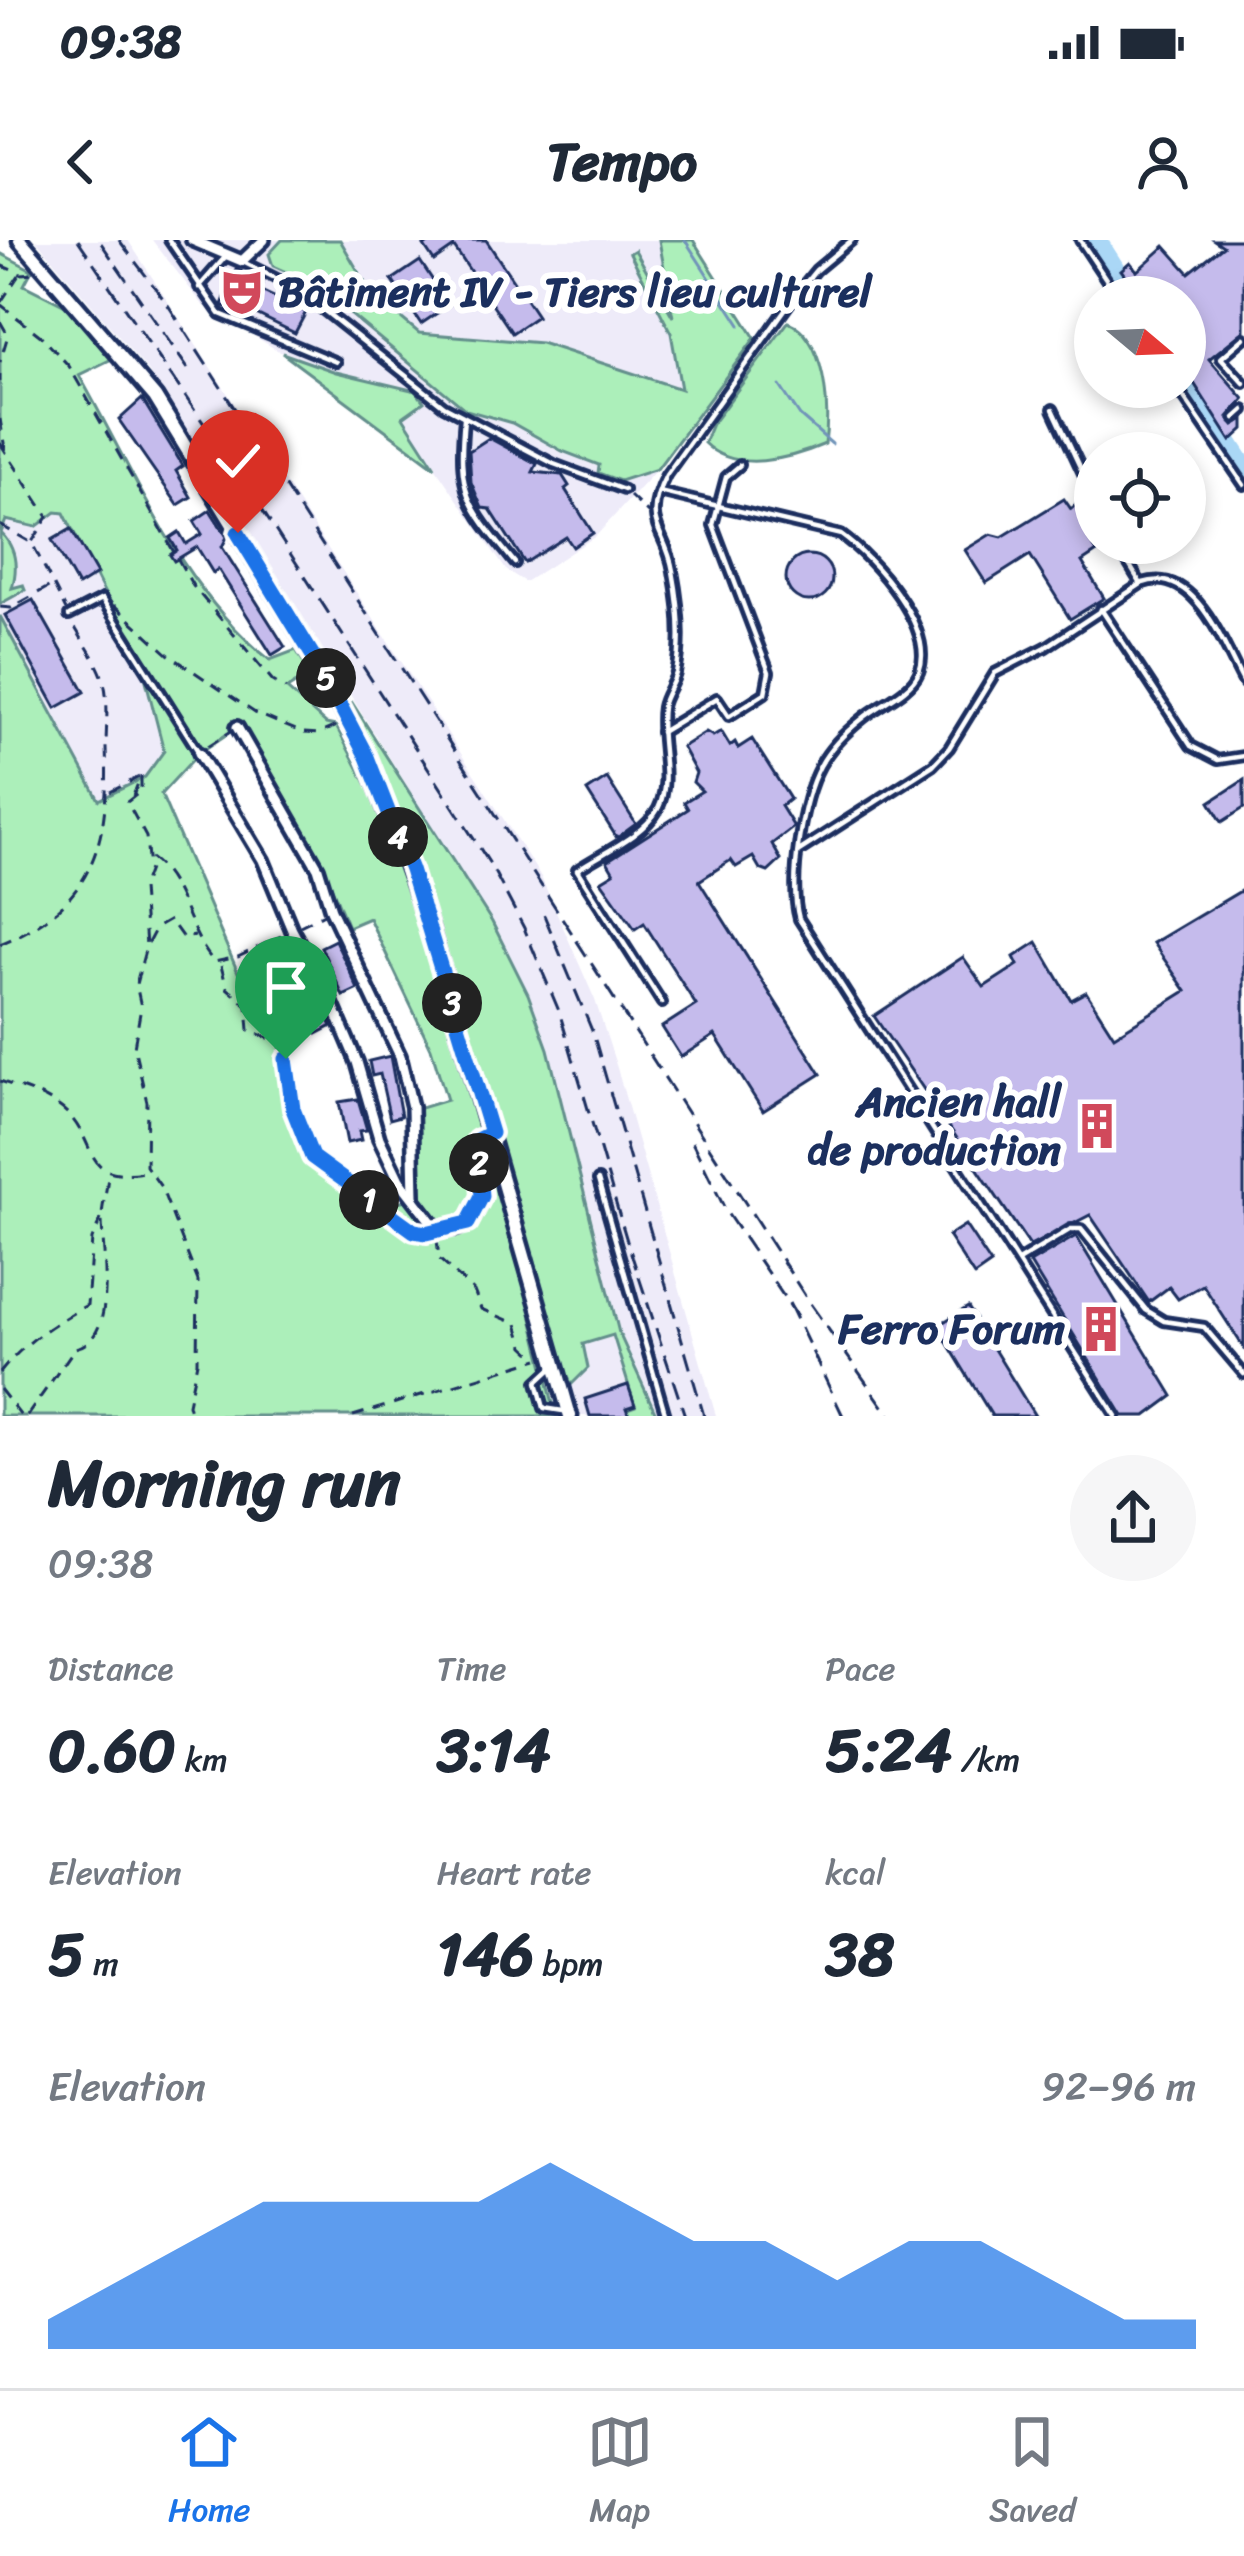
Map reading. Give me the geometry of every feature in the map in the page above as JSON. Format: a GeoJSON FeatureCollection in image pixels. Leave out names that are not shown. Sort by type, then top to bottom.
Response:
{"type":"FeatureCollection","features":[{"type":"Feature","properties":{"kind":"street"},"geometry":{"type":"LineString","coordinates":[[20,240],[45,263],[155,397],[343,723],[411,870],[569,1413]]}},
{"type":"Feature","properties":{"kind":"street"},"geometry":{"type":"LineString","coordinates":[[192,240],[242,261],[264,240]]}},
{"type":"Feature","properties":{"kind":"street"},"geometry":{"type":"LineString","coordinates":[[237,727],[318,868],[331,910],[400,1056],[412,1107],[414,1196]]}},
{"type":"Feature","properties":{"kind":"street"},"geometry":{"type":"LineString","coordinates":[[199,753],[263,860],[292,930],[331,1000],[379,1138],[399,1180],[436,1228],[457,1229],[477,1213],[482,1196],[477,1140],[491,1133]]}},
{"type":"Feature","properties":{"kind":"lane"},"geometry":{"type":"LineString","coordinates":[[169,240],[220,314],[336,362]]}},
{"type":"Feature","properties":{"kind":"lane"},"geometry":{"type":"LineString","coordinates":[[662,1003],[577,870],[643,827],[657,811],[664,790],[662,703],[676,676],[680,622],[673,566],[654,519],[658,492],[794,297],[816,270],[852,240]]}},
{"type":"Feature","properties":{"kind":"lane"},"geometry":{"type":"LineString","coordinates":[[1080,240],[1104,276]]}},
{"type":"Feature","properties":{"kind":"lane"},"geometry":{"type":"LineString","coordinates":[[199,287],[227,255]]}},
{"type":"Feature","properties":{"kind":"lane"},"geometry":{"type":"LineString","coordinates":[[242,261],[297,289],[464,418],[554,464],[623,490]]}},
{"type":"Feature","properties":{"kind":"lane"},"geometry":{"type":"LineString","coordinates":[[1244,338],[1221,358],[1244,385]]}},
{"type":"Feature","properties":{"kind":"lane"},"geometry":{"type":"LineString","coordinates":[[1191,408],[1244,485]]}},
{"type":"Feature","properties":{"kind":"lane"},"geometry":{"type":"LineString","coordinates":[[1053,409],[1074,454]]}},
{"type":"Feature","properties":{"kind":"lane"},"geometry":{"type":"LineString","coordinates":[[1235,418],[1244,410]]}},
{"type":"Feature","properties":{"kind":"lane"},"geometry":{"type":"LineString","coordinates":[[464,418],[465,499],[515,562]]}},
{"type":"Feature","properties":{"kind":"lane"},"geometry":{"type":"LineString","coordinates":[[661,733],[717,698],[729,716],[765,693],[769,672],[713,525],[726,477],[740,465]]}},
{"type":"Feature","properties":{"kind":"lane"},"geometry":{"type":"LineString","coordinates":[[658,492],[841,535],[866,553],[893,586],[911,619],[921,654],[920,671],[851,728],[820,764],[793,898],[799,919],[1116,1416]]}},
{"type":"Feature","properties":{"kind":"lane"},"geometry":{"type":"LineString","coordinates":[[1129,564],[1141,584]]}},
{"type":"Feature","properties":{"kind":"lane"},"geometry":{"type":"LineString","coordinates":[[799,851],[933,765],[950,748],[995,673],[1141,584],[1160,579],[1184,587],[1244,683]]}},
{"type":"Feature","properties":{"kind":"lane"},"geometry":{"type":"LineString","coordinates":[[69,616],[102,599],[199,753]]}},
{"type":"Feature","properties":{"kind":"lane"},"geometry":{"type":"LineString","coordinates":[[1101,609],[1190,746],[1218,760],[1244,756]]}},
{"type":"Feature","properties":{"kind":"lane"},"geometry":{"type":"LineString","coordinates":[[312,1157],[414,1231],[426,1233],[436,1228]]}},
{"type":"Feature","properties":{"kind":"lane"},"geometry":{"type":"LineString","coordinates":[[598,1180],[666,1416]]}},
{"type":"Feature","properties":{"kind":"lane"},"geometry":{"type":"LineString","coordinates":[[1018,1262],[1071,1229],[1081,1229],[1146,1310],[1164,1321],[1204,1327],[1244,1374]]}},
{"type":"Feature","properties":{"kind":"lane"},"geometry":{"type":"LineString","coordinates":[[556,1367],[544,1371],[537,1382],[538,1395],[544,1408],[569,1413]]}},
{"type":"Feature","properties":{"kind":"path"},"geometry":{"type":"LineString","coordinates":[[0,265],[34,274],[45,263]]}},
{"type":"Feature","properties":{"kind":"path"},"geometry":{"type":"LineString","coordinates":[[21,274],[0,304],[69,366],[193,586],[273,681],[286,688]]}},
{"type":"Feature","properties":{"kind":"path"},"geometry":{"type":"LineString","coordinates":[[0,321],[8,334],[0,362]]}},
{"type":"Feature","properties":{"kind":"path"},"geometry":{"type":"LineString","coordinates":[[0,374],[0,382]]}},
{"type":"Feature","properties":{"kind":"path"},"geometry":{"type":"LineString","coordinates":[[0,419],[5,451]]}},
{"type":"Feature","properties":{"kind":"path"},"geometry":{"type":"LineString","coordinates":[[0,443],[48,517],[32,543]]}},
{"type":"Feature","properties":{"kind":"path"},"geometry":{"type":"LineString","coordinates":[[623,490],[654,519]]}},
{"type":"Feature","properties":{"kind":"path"},"geometry":{"type":"LineString","coordinates":[[0,525],[32,543],[104,682],[108,793],[91,872],[66,904],[31,931],[1,943]]}},
{"type":"Feature","properties":{"kind":"path"},"geometry":{"type":"LineString","coordinates":[[0,608],[10,608],[53,585]]}},
{"type":"Feature","properties":{"kind":"path"},"geometry":{"type":"LineString","coordinates":[[102,599],[118,607],[168,654],[255,712],[303,733],[318,734],[343,723]]}},
{"type":"Feature","properties":{"kind":"path"},"geometry":{"type":"LineString","coordinates":[[237,727],[255,712]]}},
{"type":"Feature","properties":{"kind":"path"},"geometry":{"type":"LineString","coordinates":[[199,753],[221,737]]}},
{"type":"Feature","properties":{"kind":"path"},"geometry":{"type":"LineString","coordinates":[[108,793],[141,776],[141,791],[127,802],[146,837],[141,918],[146,947]]}},
{"type":"Feature","properties":{"kind":"path"},"geometry":{"type":"LineString","coordinates":[[148,857],[173,880],[175,898],[209,956],[221,964],[227,988],[248,1005],[249,1030],[280,1043],[293,1109],[312,1157]]}},
{"type":"Feature","properties":{"kind":"path"},"geometry":{"type":"LineString","coordinates":[[297,927],[331,910]]}},
{"type":"Feature","properties":{"kind":"path"},"geometry":{"type":"LineString","coordinates":[[191,1416],[188,1404],[197,1362],[198,1281],[160,1187],[147,1171],[147,1102],[134,1047],[141,1007],[136,984],[156,928],[170,920],[183,938],[197,936]]}},
{"type":"Feature","properties":{"kind":"path"},"geometry":{"type":"LineString","coordinates":[[221,964],[274,940]]}},
{"type":"Feature","properties":{"kind":"path"},"geometry":{"type":"LineString","coordinates":[[0,1081],[59,1106],[80,1131],[91,1157],[108,1172],[147,1171]]}},
{"type":"Feature","properties":{"kind":"path"},"geometry":{"type":"LineString","coordinates":[[0,1389],[24,1416],[75,1348],[84,1347],[97,1333],[104,1315],[102,1217],[108,1172]]}},
{"type":"Feature","properties":{"kind":"path"},"geometry":{"type":"LineString","coordinates":[[87,1305],[92,1239],[102,1217]]}},
{"type":"Feature","properties":{"kind":"path"},"geometry":{"type":"LineString","coordinates":[[353,1416],[539,1359],[524,1346],[517,1324],[481,1310],[474,1291],[439,1259],[436,1228]]}},
{"type":"Feature","properties":{"kind":"path"},"geometry":{"type":"LineString","coordinates":[[87,1305],[104,1315]]}},
{"type":"Feature","properties":{"kind":"path"},"geometry":{"type":"LineString","coordinates":[[0,1373],[16,1352],[87,1305]]}},
{"type":"Feature","properties":{"kind":"shaded area"},"geometry":{"type":"Polygon","coordinates":[[[36,240],[128,240],[541,877],[595,1000],[716,1416],[657,1416],[619,1333],[492,922],[149,372],[36,240]]]}},
{"type":"Feature","properties":{"kind":"shaded area"},"geometry":{"type":"Polygon","coordinates":[[[152,240],[693,240],[755,338],[657,469],[596,536],[525,582],[506,570],[435,467],[282,353],[203,305],[152,240]]]}},
{"type":"Feature","properties":{"kind":"shaded area"},"geometry":{"type":"Polygon","coordinates":[[[64,512],[143,669],[164,752],[145,777],[99,801],[0,616],[0,604],[24,590],[11,590],[8,540],[1,533],[7,519],[41,520],[64,512]]]}},
{"type":"Feature","properties":{"kind":"shaded area"},"geometry":{"type":"Polygon","coordinates":[[[613,1335],[635,1407],[627,1409],[629,1416],[578,1416],[570,1386],[588,1368],[583,1344],[613,1335]]]}},
{"type":"Feature","properties":{"kind":"green space"},"geometry":{"type":"Polygon","coordinates":[[[282,240],[340,240],[371,293],[419,333],[541,343],[681,389],[671,333],[630,253],[635,250],[673,317],[659,240],[693,240],[755,338],[657,469],[620,481],[598,473],[599,465],[512,423],[466,410],[315,285],[273,266],[269,254],[282,240]]]}},
{"type":"Feature","properties":{"kind":"green space"},"geometry":{"type":"Polygon","coordinates":[[[0,253],[32,270],[24,285],[93,320],[122,354],[79,375],[185,565],[238,632],[270,660],[296,650],[311,674],[287,689],[326,724],[336,726],[378,806],[393,803],[351,701],[492,922],[528,994],[548,1049],[619,1333],[657,1416],[629,1416],[627,1409],[635,1406],[613,1335],[583,1344],[588,1368],[570,1386],[535,1265],[525,1252],[541,1314],[532,1318],[556,1416],[0,1416],[0,616],[99,800],[145,777],[164,751],[143,669],[64,513],[56,512],[36,527],[6,520],[1,533],[15,559],[12,588],[23,585],[25,590],[0,604],[0,253]],[[242,724],[199,753],[161,794],[259,1021],[267,1018],[286,1059],[293,1109],[307,1150],[375,1209],[405,1200],[420,1209],[417,1109],[447,1100],[431,1048],[369,918],[348,927],[323,866],[242,724]]]}},
{"type":"Feature","properties":{"kind":"green space"},"geometry":{"type":"Polygon","coordinates":[[[788,322],[811,342],[818,358],[826,394],[825,444],[763,461],[717,453],[704,443],[712,424],[788,322]]]}},
{"type":"Feature","properties":{"kind":"green space"},"geometry":{"type":"Polygon","coordinates":[[[282,353],[416,391],[424,402],[403,417],[435,467],[282,353]]]}},
{"type":"Feature","properties":{"kind":"building"},"geometry":{"type":"Polygon","coordinates":[[[433,240],[486,240],[537,316],[512,333],[454,247],[434,261],[424,246],[433,240]]]}},
{"type":"Feature","properties":{"kind":"building"},"geometry":{"type":"Polygon","coordinates":[[[1214,240],[1244,240],[1244,331],[1209,359],[1244,399],[1228,417],[1234,425],[1244,419],[1244,429],[1231,441],[1206,402],[1206,276],[1125,276],[1121,270],[1130,262],[1137,271],[1165,246],[1189,273],[1223,246],[1214,240]]]}},
{"type":"Feature","properties":{"kind":"building"},"geometry":{"type":"Polygon","coordinates":[[[420,261],[449,305],[421,324],[392,280],[420,261]]]}},
{"type":"Feature","properties":{"kind":"building"},"geometry":{"type":"Polygon","coordinates":[[[236,269],[263,282],[259,290],[306,312],[295,333],[246,309],[243,315],[222,305],[236,269]]]}},
{"type":"Feature","properties":{"kind":"building"},"geometry":{"type":"Polygon","coordinates":[[[142,399],[183,466],[176,471],[191,497],[178,505],[119,420],[142,399]]]}},
{"type":"Feature","properties":{"kind":"building"},"geometry":{"type":"Polygon","coordinates":[[[489,438],[537,464],[533,472],[562,475],[569,486],[565,489],[593,533],[573,547],[566,537],[525,563],[490,509],[482,508],[471,482],[469,451],[489,438]]]}},
{"type":"Feature","properties":{"kind":"building"},"geometry":{"type":"Polygon","coordinates":[[[1064,499],[1071,509],[1074,506],[1074,564],[1083,564],[1104,598],[1070,619],[1030,555],[986,583],[965,550],[991,534],[1002,537],[1064,499]]]}},
{"type":"Feature","properties":{"kind":"building"},"geometry":{"type":"Polygon","coordinates":[[[210,510],[227,537],[222,547],[285,647],[272,655],[218,569],[213,573],[197,547],[174,561],[170,555],[177,550],[170,538],[179,532],[186,544],[202,534],[194,521],[210,510]]]}},
{"type":"Feature","properties":{"kind":"building"},"geometry":{"type":"Polygon","coordinates":[[[71,529],[97,574],[78,586],[52,540],[71,529]]]}},
{"type":"Feature","properties":{"kind":"building"},"geometry":{"type":"Polygon","coordinates":[[[809,555],[825,562],[832,578],[825,594],[809,601],[793,594],[786,578],[793,562],[809,555]]]}},
{"type":"Feature","properties":{"kind":"building"},"geometry":{"type":"Polygon","coordinates":[[[33,600],[85,692],[56,708],[5,615],[33,600]]]}},
{"type":"Feature","properties":{"kind":"building"},"geometry":{"type":"Polygon","coordinates":[[[721,731],[730,746],[735,742],[738,748],[752,739],[790,799],[781,806],[794,827],[772,844],[781,860],[768,872],[753,857],[736,867],[731,860],[699,881],[821,1074],[763,1111],[715,1035],[681,1057],[662,1027],[696,1005],[644,923],[635,929],[601,881],[614,873],[607,861],[688,809],[684,802],[702,791],[693,782],[696,773],[682,747],[706,732],[713,736],[721,731]]]}},
{"type":"Feature","properties":{"kind":"building"},"geometry":{"type":"Polygon","coordinates":[[[607,778],[636,824],[617,838],[587,791],[607,778]]]}},
{"type":"Feature","properties":{"kind":"building"},"geometry":{"type":"Polygon","coordinates":[[[1244,780],[1244,808],[1222,822],[1210,802],[1244,780]]]}},
{"type":"Feature","properties":{"kind":"building","name":"Ancien hall de production"},"geometry":{"type":"Polygon","coordinates":[[[1244,889],[1244,1348],[1203,1285],[1178,1299],[1169,1287],[1149,1302],[1090,1215],[1030,1246],[874,1016],[963,957],[984,987],[1018,965],[1014,957],[1037,942],[1071,1000],[1086,992],[1114,1036],[1186,991],[1153,943],[1244,889]]]}},
{"type":"Feature","properties":{"kind":"building"},"geometry":{"type":"Polygon","coordinates":[[[335,940],[358,989],[343,996],[321,947],[335,940]]]}},
{"type":"Feature","properties":{"kind":"building"},"geometry":{"type":"Polygon","coordinates":[[[295,954],[332,1026],[317,1034],[278,964],[295,954]]]}},
{"type":"Feature","properties":{"kind":"building"},"geometry":{"type":"Polygon","coordinates":[[[390,1056],[401,1116],[390,1119],[380,1074],[372,1076],[369,1061],[390,1056]]]}},
{"type":"Feature","properties":{"kind":"building"},"geometry":{"type":"Polygon","coordinates":[[[358,1099],[367,1130],[359,1131],[361,1140],[347,1143],[339,1102],[358,1099]]]}},
{"type":"Feature","properties":{"kind":"building"},"geometry":{"type":"Polygon","coordinates":[[[965,1225],[991,1264],[974,1276],[948,1236],[965,1225]]]}},
{"type":"Feature","properties":{"kind":"building","name":"Ferro Forum"},"geometry":{"type":"Polygon","coordinates":[[[1076,1236],[1173,1396],[1146,1416],[1123,1416],[1030,1263],[1076,1236]]]}},
{"type":"Feature","properties":{"kind":"building"},"geometry":{"type":"Polygon","coordinates":[[[968,1307],[1035,1416],[992,1416],[937,1326],[968,1307]]]}},
{"type":"Feature","properties":{"kind":"building"},"geometry":{"type":"Polygon","coordinates":[[[628,1385],[635,1405],[626,1408],[629,1416],[590,1416],[585,1399],[628,1385]]]}},
{"type":"Feature","properties":{"kind":"waterway"},"geometry":{"type":"LineString","coordinates":[[685,240],[740,325]]}},
{"type":"Feature","properties":{"kind":"waterway"},"geometry":{"type":"LineString","coordinates":[[1096,240],[1119,276]]}},
{"type":"Feature","properties":{"kind":"waterway"},"geometry":{"type":"LineString","coordinates":[[780,386],[800,416],[832,444]]}},
{"type":"Feature","properties":{"kind":"waterway"},"geometry":{"type":"LineString","coordinates":[[1205,408],[1244,468]]}},
{"type":"Feature","properties":{"kind":"railway"},"geometry":{"type":"LineString","coordinates":[[78,240],[248,488],[490,864],[524,928],[559,1011],[685,1416]]}},
{"type":"Feature","properties":{"kind":"railway"},"geometry":{"type":"LineString","coordinates":[[119,240],[168,305],[809,1302],[890,1416]]}},
{"type":"Feature","properties":{"kind":"railway"},"geometry":{"type":"LineString","coordinates":[[101,243],[193,376]]}},
{"type":"Feature","properties":{"kind":"railway"},"geometry":{"type":"LineString","coordinates":[[544,915],[593,1033],[704,1416]]}},
{"type":"Feature","properties":{"kind":"railway"},"geometry":{"type":"LineString","coordinates":[[692,1142],[727,1213],[797,1316]]}},
{"type":"Feature","properties":{"kind":"railway"},"geometry":{"type":"LineString","coordinates":[[789,1303],[843,1416]]}},
{"type":"Feature","properties":{"kind":"place","name":"Bâtiment IV - Tiers lieu culturel"},"geometry":{"type":"Point","coordinates":[242,292]}},
{"type":"Feature","properties":{"kind":"place","name":"Ancien hall de production"},"geometry":{"type":"Point","coordinates":[1097,1126]}},
{"type":"Feature","properties":{"kind":"place","name":"Ferro Forum"},"geometry":{"type":"Point","coordinates":[1101,1329]}},
{"type":"Feature","properties":{"kind":"route"},"geometry":{"type":"LineString","coordinates":[[238,533],[350,721],[411,870],[491,1133],[477,1140],[482,1196],[477,1213],[457,1229],[414,1231],[312,1157],[293,1109],[286,1059]]}}]}
